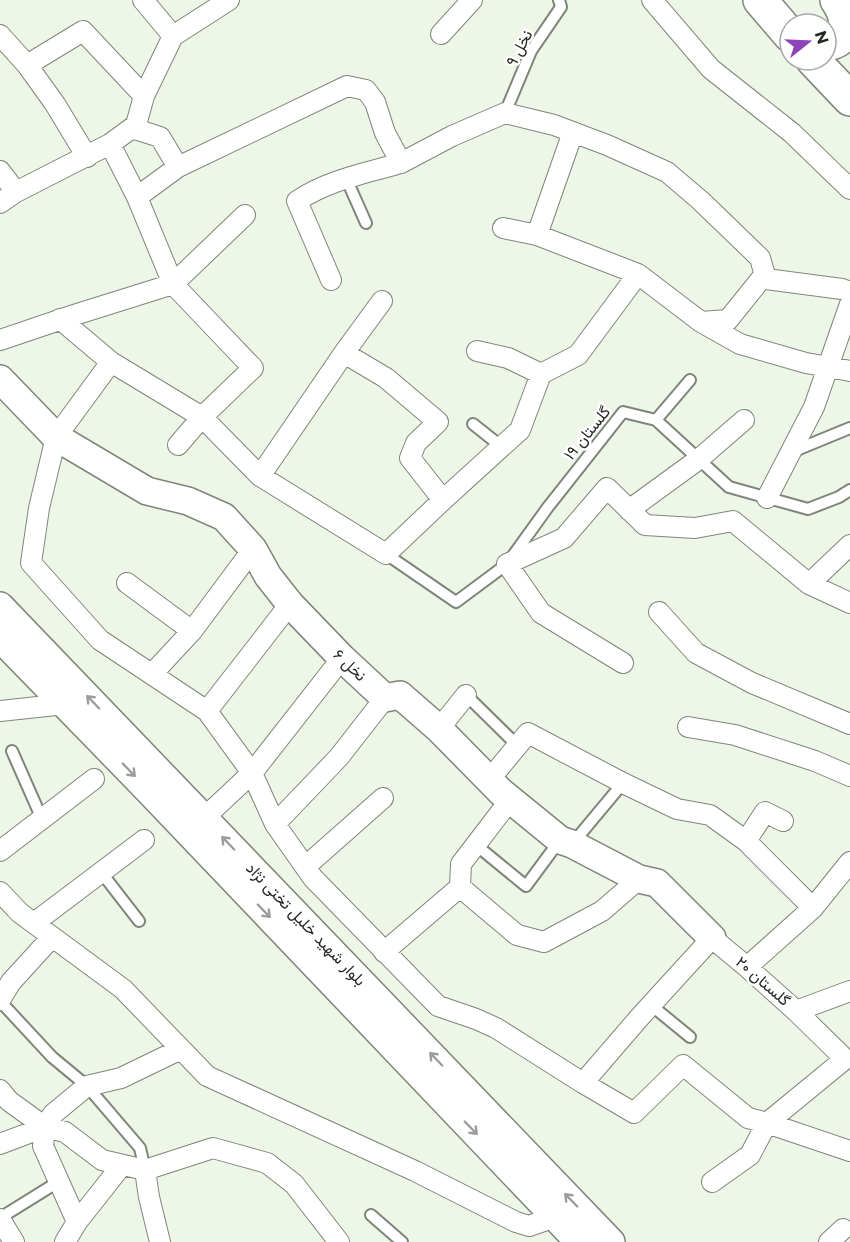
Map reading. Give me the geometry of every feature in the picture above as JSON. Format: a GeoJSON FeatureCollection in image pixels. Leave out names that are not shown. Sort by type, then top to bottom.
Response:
{"type":"FeatureCollection","features":[{"type":"Feature","properties":{"kind":"highway"},"geometry":{"type":"LineString","coordinates":[[760,0],[778,21]]}},
{"type":"Feature","properties":{"kind":"highway"},"geometry":{"type":"LineString","coordinates":[[775,0],[787,12]]}},
{"type":"Feature","properties":{"kind":"highway"},"geometry":{"type":"LineString","coordinates":[[837,0],[848,19],[849,32],[838,42]]}},
{"type":"Feature","properties":{"kind":"highway"},"geometry":{"type":"LineString","coordinates":[[824,72],[850,99]]}},
{"type":"Feature","properties":{"kind":"street"},"geometry":{"type":"LineString","coordinates":[[143,0],[173,36]]}},
{"type":"Feature","properties":{"kind":"street"},"geometry":{"type":"LineString","coordinates":[[0,171],[8,198],[87,157],[132,128],[136,125],[144,96],[173,36],[229,0]]}},
{"type":"Feature","properties":{"kind":"street"},"geometry":{"type":"LineString","coordinates":[[441,34],[472,0]]}},
{"type":"Feature","properties":{"kind":"street"},"geometry":{"type":"LineString","coordinates":[[652,0],[711,69],[792,133],[850,189]]}},
{"type":"Feature","properties":{"kind":"street"},"geometry":{"type":"LineString","coordinates":[[27,65],[83,32],[144,96]]}},
{"type":"Feature","properties":{"kind":"street"},"geometry":{"type":"LineString","coordinates":[[0,35],[27,65],[55,104],[87,157]]}},
{"type":"Feature","properties":{"kind":"street"},"geometry":{"type":"LineString","coordinates":[[137,197],[178,166],[347,86],[366,90],[375,102],[385,133],[401,163]]}},
{"type":"Feature","properties":{"kind":"street"},"geometry":{"type":"LineString","coordinates":[[331,280],[297,201],[312,191],[346,178],[401,163],[452,136],[505,113],[554,125],[607,145],[667,172],[760,258],[766,279],[850,292]]}},
{"type":"Feature","properties":{"kind":"street"},"geometry":{"type":"LineString","coordinates":[[132,128],[160,137],[178,166]]}},
{"type":"Feature","properties":{"kind":"street"},"geometry":{"type":"LineString","coordinates":[[537,235],[573,132]]}},
{"type":"Feature","properties":{"kind":"street"},"geometry":{"type":"LineString","coordinates":[[110,144],[137,197],[173,284],[253,368],[202,417],[178,445]]}},
{"type":"Feature","properties":{"kind":"street"},"geometry":{"type":"LineString","coordinates":[[0,340],[173,284],[245,215]]}},
{"type":"Feature","properties":{"kind":"street"},"geometry":{"type":"LineString","coordinates":[[503,228],[537,235],[638,274],[701,322],[740,344],[806,363],[850,371]]}},
{"type":"Feature","properties":{"kind":"street"},"geometry":{"type":"LineString","coordinates":[[60,319],[111,362],[202,417],[260,476],[386,554],[520,430],[541,374],[578,356],[638,274]]}},
{"type":"Feature","properties":{"kind":"street"},"geometry":{"type":"LineString","coordinates":[[701,322],[728,320],[765,274]]}},
{"type":"Feature","properties":{"kind":"street"},"geometry":{"type":"LineString","coordinates":[[260,476],[382,301]]}},
{"type":"Feature","properties":{"kind":"street"},"geometry":{"type":"LineString","coordinates":[[767,498],[814,406],[850,304]]}},
{"type":"Feature","properties":{"kind":"street"},"geometry":{"type":"LineString","coordinates":[[477,351],[508,358],[541,374]]}},
{"type":"Feature","properties":{"kind":"street"},"geometry":{"type":"LineString","coordinates":[[344,353],[386,378],[438,422],[416,443],[410,458],[443,500]]}},
{"type":"Feature","properties":{"kind":"street"},"geometry":{"type":"LineString","coordinates":[[111,362],[56,438],[39,508],[31,563],[100,640],[207,711],[252,773],[276,824],[313,878],[438,1006],[496,1028],[634,1113],[683,1065],[748,1118],[850,1151]]}},
{"type":"Feature","properties":{"kind":"street","name":"نخل ۶"},"geometry":{"type":"LineString","coordinates":[[0,379],[56,438],[147,491],[188,501],[224,517],[253,549],[268,576],[290,604],[342,658],[385,698],[400,695],[510,800],[566,842],[639,879],[657,883],[712,938]]}},
{"type":"Feature","properties":{"kind":"street"},"geometry":{"type":"LineString","coordinates":[[629,510],[699,459],[744,420]]}},
{"type":"Feature","properties":{"kind":"street"},"geometry":{"type":"LineString","coordinates":[[623,663],[541,613],[507,564],[564,538],[607,488],[645,525],[695,528],[733,521],[809,584],[850,603]]}},
{"type":"Feature","properties":{"kind":"street"},"geometry":{"type":"LineString","coordinates":[[809,584],[850,545]]}},
{"type":"Feature","properties":{"kind":"street"},"geometry":{"type":"LineString","coordinates":[[152,674],[192,631],[253,549]]}},
{"type":"Feature","properties":{"kind":"street"},"geometry":{"type":"LineString","coordinates":[[127,583],[192,631]]}},
{"type":"Feature","properties":{"kind":"street"},"geometry":{"type":"LineString","coordinates":[[207,711],[290,604]]}},
{"type":"Feature","properties":{"kind":"street","name":"بلوار شهید خلیل تختی نژاد"},"geometry":{"type":"LineString","coordinates":[[0,606],[611,1242]]}},
{"type":"Feature","properties":{"kind":"street"},"geometry":{"type":"LineString","coordinates":[[659,612],[696,652],[752,683],[850,724]]}},
{"type":"Feature","properties":{"kind":"street","name":"بلوار شهید خلیل تختی نژاد"},"geometry":{"type":"LineString","coordinates":[[0,638],[579,1242]]}},
{"type":"Feature","properties":{"kind":"street"},"geometry":{"type":"LineString","coordinates":[[204,818],[252,773],[342,658]]}},
{"type":"Feature","properties":{"kind":"street"},"geometry":{"type":"LineString","coordinates":[[438,729],[466,695]]}},
{"type":"Feature","properties":{"kind":"street"},"geometry":{"type":"LineString","coordinates":[[276,824],[339,757],[385,698]]}},
{"type":"Feature","properties":{"kind":"street"},"geometry":{"type":"LineString","coordinates":[[0,711],[65,704]]}},
{"type":"Feature","properties":{"kind":"street"},"geometry":{"type":"LineString","coordinates":[[688,727],[735,735],[815,761],[850,776]]}},
{"type":"Feature","properties":{"kind":"street"},"geometry":{"type":"LineString","coordinates":[[489,780],[528,733],[677,809],[710,815],[746,840],[813,908]]}},
{"type":"Feature","properties":{"kind":"street"},"geometry":{"type":"LineString","coordinates":[[0,851],[94,779]]}},
{"type":"Feature","properties":{"kind":"street"},"geometry":{"type":"LineString","coordinates":[[305,867],[383,798]]}},
{"type":"Feature","properties":{"kind":"street"},"geometry":{"type":"LineString","coordinates":[[384,952],[460,887],[461,864],[510,800]]}},
{"type":"Feature","properties":{"kind":"street"},"geometry":{"type":"LineString","coordinates":[[746,840],[765,812],[783,821]]}},
{"type":"Feature","properties":{"kind":"street"},"geometry":{"type":"LineString","coordinates":[[34,923],[144,840]]}},
{"type":"Feature","properties":{"kind":"street"},"geometry":{"type":"LineString","coordinates":[[747,967],[813,908],[850,862]]}},
{"type":"Feature","properties":{"kind":"street"},"geometry":{"type":"LineString","coordinates":[[460,887],[517,935],[544,942],[602,911],[639,879]]}},
{"type":"Feature","properties":{"kind":"street"},"geometry":{"type":"LineString","coordinates":[[0,892],[20,913],[123,988],[207,1076],[415,1171],[516,1222],[529,1226],[555,1217]]}},
{"type":"Feature","properties":{"kind":"street"},"geometry":{"type":"LineString","coordinates":[[0,1000],[10,982],[52,937]]}},
{"type":"Feature","properties":{"kind":"street"},"geometry":{"type":"LineString","coordinates":[[583,1083],[712,938]]}},
{"type":"Feature","properties":{"kind":"street","name":"گلستان ۲۰"},"geometry":{"type":"LineString","coordinates":[[712,938],[796,1011],[850,991]]}},
{"type":"Feature","properties":{"kind":"street"},"geometry":{"type":"LineString","coordinates":[[712,1182],[750,1155],[767,1124],[845,1059],[796,1011]]}},
{"type":"Feature","properties":{"kind":"street"},"geometry":{"type":"LineString","coordinates":[[77,1222],[43,1146],[45,1127],[53,1114],[87,1086],[121,1078],[181,1049]]}},
{"type":"Feature","properties":{"kind":"street"},"geometry":{"type":"LineString","coordinates":[[0,1090],[9,1101],[45,1127],[64,1132],[102,1160],[145,1170],[213,1148],[267,1163],[294,1184],[339,1242]]}},
{"type":"Feature","properties":{"kind":"street"},"geometry":{"type":"LineString","coordinates":[[0,1144],[45,1127]]}},
{"type":"Feature","properties":{"kind":"street"},"geometry":{"type":"LineString","coordinates":[[64,1242],[122,1165]]}},
{"type":"Feature","properties":{"kind":"street"},"geometry":{"type":"LineString","coordinates":[[145,1170],[160,1242]]}},
{"type":"Feature","properties":{"kind":"street"},"geometry":{"type":"LineString","coordinates":[[0,1218],[15,1242]]}},
{"type":"Feature","properties":{"kind":"lane","name":"نخل ۹"},"geometry":{"type":"LineString","coordinates":[[505,113],[531,51],[561,7],[559,0]]}},
{"type":"Feature","properties":{"kind":"lane"},"geometry":{"type":"LineString","coordinates":[[346,178],[366,223]]}},
{"type":"Feature","properties":{"kind":"lane"},"geometry":{"type":"LineString","coordinates":[[657,420],[690,380]]}},
{"type":"Feature","properties":{"kind":"lane","name":"گلستان ۱۹"},"geometry":{"type":"LineString","coordinates":[[386,554],[456,602],[507,564],[548,507],[623,412],[657,420],[729,487],[808,509],[839,497],[850,490]]}},
{"type":"Feature","properties":{"kind":"lane"},"geometry":{"type":"LineString","coordinates":[[473,424],[502,447]]}},
{"type":"Feature","properties":{"kind":"lane"},"geometry":{"type":"LineString","coordinates":[[791,452],[850,428]]}},
{"type":"Feature","properties":{"kind":"lane"},"geometry":{"type":"LineString","coordinates":[[466,695],[518,745]]}},
{"type":"Feature","properties":{"kind":"lane"},"geometry":{"type":"LineString","coordinates":[[12,751],[42,819]]}},
{"type":"Feature","properties":{"kind":"lane"},"geometry":{"type":"LineString","coordinates":[[476,845],[526,886],[623,783]]}},
{"type":"Feature","properties":{"kind":"lane"},"geometry":{"type":"LineString","coordinates":[[101,873],[139,921]]}},
{"type":"Feature","properties":{"kind":"lane"},"geometry":{"type":"LineString","coordinates":[[0,1000],[52,1057],[87,1086],[140,1148],[145,1170]]}},
{"type":"Feature","properties":{"kind":"lane"},"geometry":{"type":"LineString","coordinates":[[651,1005],[690,1037]]}},
{"type":"Feature","properties":{"kind":"lane"},"geometry":{"type":"LineString","coordinates":[[0,1218],[58,1182]]}},
{"type":"Feature","properties":{"kind":"lane"},"geometry":{"type":"LineString","coordinates":[[372,1215],[402,1242]]}}]}
